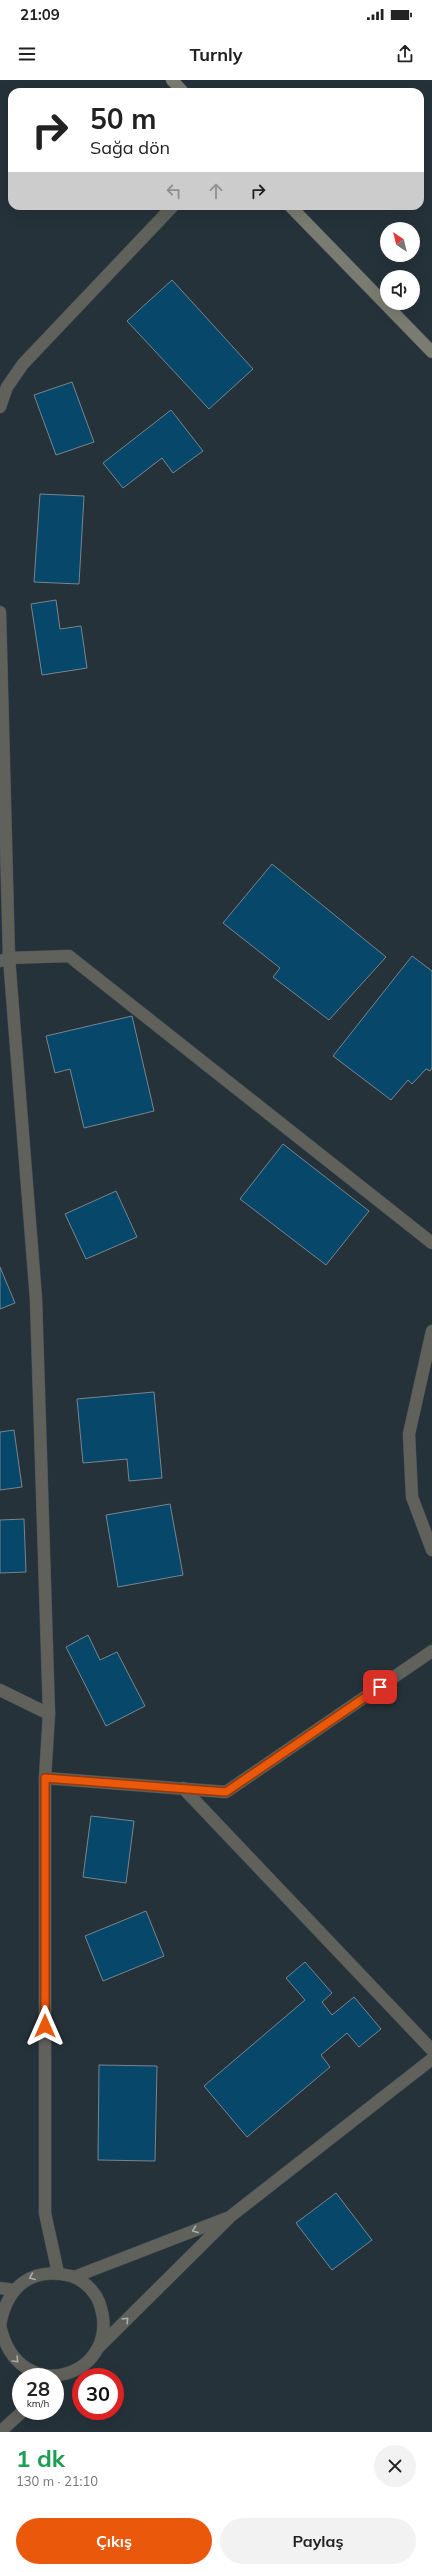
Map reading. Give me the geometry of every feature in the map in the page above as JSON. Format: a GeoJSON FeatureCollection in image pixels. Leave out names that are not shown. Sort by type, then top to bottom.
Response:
{"type":"FeatureCollection","features":[{"type":"Feature","properties":{"kind":"street"},"geometry":{"type":"LineString","coordinates":[[172,80],[179,88]]}},
{"type":"Feature","properties":{"kind":"street"},"geometry":{"type":"LineString","coordinates":[[0,407],[7,387],[23,364],[169,210]]}},
{"type":"Feature","properties":{"kind":"street"},"geometry":{"type":"LineString","coordinates":[[294,210],[432,352]]}},
{"type":"Feature","properties":{"kind":"street"},"geometry":{"type":"LineString","coordinates":[[0,612],[4,959],[36,1299],[49,1714],[45,1778],[45,2213],[58,2273]]}},
{"type":"Feature","properties":{"kind":"street"},"geometry":{"type":"LineString","coordinates":[[4,959],[69,956],[432,1243]]}},
{"type":"Feature","properties":{"kind":"street"},"geometry":{"type":"LineString","coordinates":[[432,1331],[409,1434],[412,1497],[432,1550]]}},
{"type":"Feature","properties":{"kind":"street"},"geometry":{"type":"LineString","coordinates":[[45,1778],[226,1792],[432,1651]]}},
{"type":"Feature","properties":{"kind":"street"},"geometry":{"type":"LineString","coordinates":[[0,1690],[49,1714]]}},
{"type":"Feature","properties":{"kind":"street"},"geometry":{"type":"LineString","coordinates":[[183,1788],[432,2050]]}},
{"type":"Feature","properties":{"kind":"street"},"geometry":{"type":"LineString","coordinates":[[64,2375],[76,2370],[89,2360],[99,2347],[231,2216],[432,2059]]}},
{"type":"Feature","properties":{"kind":"street"},"geometry":{"type":"LineString","coordinates":[[74,2277],[231,2216]]}},
{"type":"Feature","properties":{"kind":"street"},"geometry":{"type":"LineString","coordinates":[[25,2368],[12,2358],[4,2342],[0,2325],[3,2308],[13,2290],[25,2281],[41,2274],[58,2273],[74,2277],[88,2286],[98,2299],[104,2315],[104,2331],[99,2347]]}},
{"type":"Feature","properties":{"kind":"street"},"geometry":{"type":"LineString","coordinates":[[0,2288],[13,2290]]}},
{"type":"Feature","properties":{"kind":"street"},"geometry":{"type":"LineString","coordinates":[[0,2432],[13,2420]]}},
{"type":"Feature","properties":{"kind":"building"},"geometry":{"type":"Polygon","coordinates":[[[172,280],[253,369],[209,409],[127,321],[172,280]]]}},
{"type":"Feature","properties":{"kind":"building"},"geometry":{"type":"Polygon","coordinates":[[[72,382],[94,442],[56,455],[34,395],[72,382]]]}},
{"type":"Feature","properties":{"kind":"building"},"geometry":{"type":"Polygon","coordinates":[[[171,410],[203,451],[173,473],[162,458],[123,488],[103,463],[171,410]]]}},
{"type":"Feature","properties":{"kind":"building"},"geometry":{"type":"Polygon","coordinates":[[[40,494],[84,496],[79,584],[34,582],[40,494]]]}},
{"type":"Feature","properties":{"kind":"building"},"geometry":{"type":"Polygon","coordinates":[[[56,600],[60,629],[81,626],[87,668],[42,675],[31,604],[56,600]]]}},
{"type":"Feature","properties":{"kind":"building"},"geometry":{"type":"Polygon","coordinates":[[[272,864],[386,957],[329,1020],[273,977],[280,968],[223,923],[272,864]]]}},
{"type":"Feature","properties":{"kind":"building"},"geometry":{"type":"Polygon","coordinates":[[[412,956],[432,971],[432,1068],[430,1071],[426,1069],[412,1084],[408,1080],[391,1100],[333,1056],[412,956]]]}},
{"type":"Feature","properties":{"kind":"building"},"geometry":{"type":"Polygon","coordinates":[[[132,1016],[154,1111],[84,1128],[70,1069],[55,1073],[46,1036],[132,1016]]]}},
{"type":"Feature","properties":{"kind":"building"},"geometry":{"type":"Polygon","coordinates":[[[283,1144],[369,1211],[326,1265],[240,1199],[283,1144]]]}},
{"type":"Feature","properties":{"kind":"building"},"geometry":{"type":"Polygon","coordinates":[[[116,1191],[137,1237],[86,1259],[65,1214],[116,1191]]]}},
{"type":"Feature","properties":{"kind":"building"},"geometry":{"type":"Polygon","coordinates":[[[0,1267],[15,1303],[0,1309],[0,1267]]]}},
{"type":"Feature","properties":{"kind":"building"},"geometry":{"type":"Polygon","coordinates":[[[154,1392],[162,1478],[129,1481],[127,1459],[83,1463],[77,1399],[154,1392]]]}},
{"type":"Feature","properties":{"kind":"building"},"geometry":{"type":"Polygon","coordinates":[[[14,1430],[22,1487],[0,1490],[0,1432],[14,1430]]]}},
{"type":"Feature","properties":{"kind":"building"},"geometry":{"type":"Polygon","coordinates":[[[170,1504],[183,1575],[118,1587],[106,1515],[170,1504]]]}},
{"type":"Feature","properties":{"kind":"building"},"geometry":{"type":"Polygon","coordinates":[[[24,1519],[26,1572],[0,1573],[0,1520],[24,1519]]]}},
{"type":"Feature","properties":{"kind":"building"},"geometry":{"type":"Polygon","coordinates":[[[88,1635],[100,1660],[117,1652],[145,1706],[106,1726],[66,1647],[88,1635]]]}},
{"type":"Feature","properties":{"kind":"building"},"geometry":{"type":"Polygon","coordinates":[[[91,1816],[134,1821],[126,1883],[83,1877],[91,1816]]]}},
{"type":"Feature","properties":{"kind":"building"},"geometry":{"type":"Polygon","coordinates":[[[146,1911],[164,1956],[103,1981],[85,1936],[146,1911]]]}},
{"type":"Feature","properties":{"kind":"building"},"geometry":{"type":"Polygon","coordinates":[[[305,1962],[332,1993],[322,2002],[332,2015],[354,1997],[381,2029],[359,2047],[347,2033],[321,2055],[330,2067],[247,2137],[204,2086],[305,2000],[286,1978],[305,1962]]]}},
{"type":"Feature","properties":{"kind":"building"},"geometry":{"type":"Polygon","coordinates":[[[99,2065],[157,2066],[155,2161],[98,2160],[99,2065]]]}},
{"type":"Feature","properties":{"kind":"building"},"geometry":{"type":"Polygon","coordinates":[[[336,2193],[372,2240],[332,2270],[296,2223],[336,2193]]]}},
{"type":"Feature","properties":{"kind":"route"},"geometry":{"type":"LineString","coordinates":[[45,2026],[45,1778],[226,1792],[380,1687]]}}]}
